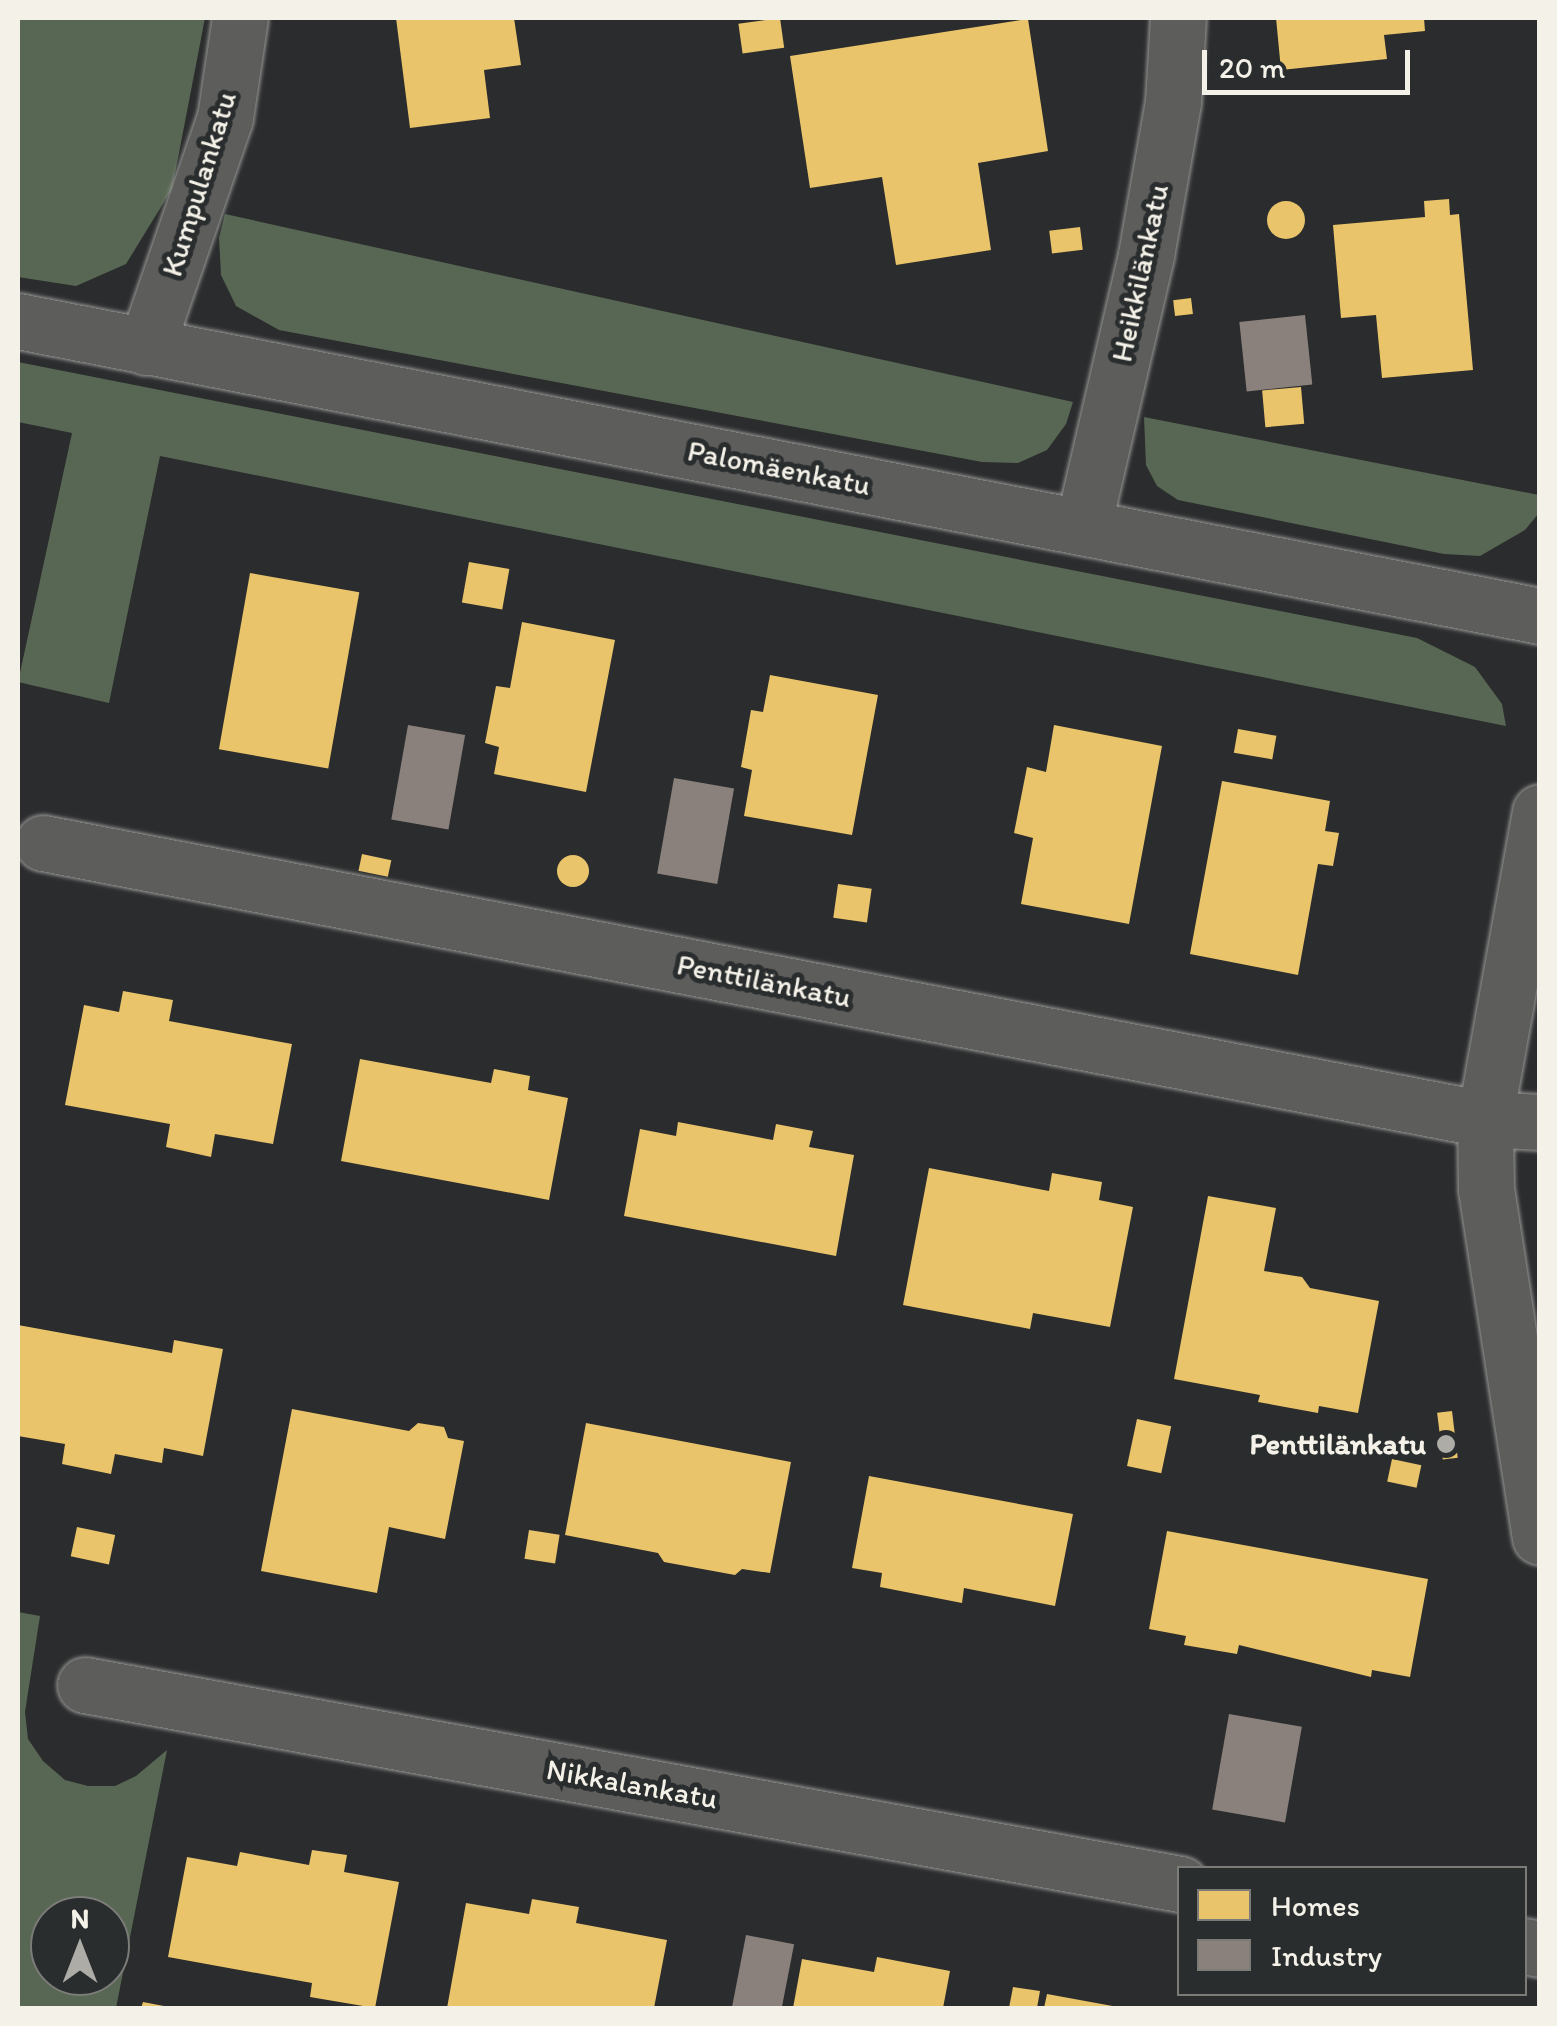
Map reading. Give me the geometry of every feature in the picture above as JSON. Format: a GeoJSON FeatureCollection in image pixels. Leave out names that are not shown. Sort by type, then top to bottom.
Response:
{"type":"FeatureCollection","features":[{"type":"Feature","properties":{"kind":"street","name":"Kumpulankatu"},"geometry":{"type":"LineString","coordinates":[[146,347],[225,118],[240,18]]}},
{"type":"Feature","properties":{"kind":"street","name":"Heikkilänkatu"},"geometry":{"type":"LineString","coordinates":[[1083,526],[1146,255],[1173,102],[1178,18]]}},
{"type":"Feature","properties":{"kind":"street","name":"Palomäenkatu"},"geometry":{"type":"LineString","coordinates":[[18,321],[1540,616]]}},
{"type":"Feature","properties":{"kind":"street"},"geometry":{"type":"LineString","coordinates":[[1540,812],[1485,1118],[1486,1189],[1540,1536]]}},
{"type":"Feature","properties":{"kind":"street","name":"Penttilänkatu"},"geometry":{"type":"LineString","coordinates":[[42,844],[1485,1118],[1540,1122]]}},
{"type":"Feature","properties":{"kind":"street","name":"Nikkalankatu"},"geometry":{"type":"LineString","coordinates":[[85,1685],[1177,1883]]}},
{"type":"Feature","properties":{"kind":"green space"},"geometry":{"type":"Polygon","coordinates":[[[18,18],[205,18],[172,189],[126,264],[76,286],[18,277],[18,18]]]}},
{"type":"Feature","properties":{"kind":"green space"},"geometry":{"type":"Polygon","coordinates":[[[225,214],[1073,402],[1066,424],[1047,450],[1018,463],[982,462],[279,330],[236,306],[221,275],[219,238],[225,214]]]}},
{"type":"Feature","properties":{"kind":"green space"},"geometry":{"type":"Polygon","coordinates":[[[18,362],[1417,638],[1475,667],[1502,704],[1506,726],[160,456],[109,703],[18,682],[72,433],[18,422],[18,362]]]}},
{"type":"Feature","properties":{"kind":"green space"},"geometry":{"type":"Polygon","coordinates":[[[1144,417],[1539,495],[1539,513],[1525,530],[1480,556],[1444,554],[1178,500],[1157,486],[1146,465],[1144,417]]]}},
{"type":"Feature","properties":{"kind":"green space"},"geometry":{"type":"Polygon","coordinates":[[[18,1612],[40,1616],[25,1712],[28,1739],[43,1761],[65,1780],[88,1786],[115,1786],[136,1776],[167,1750],[130,1937],[130,1896],[30,1896],[30,1996],[118,1996],[116,2008],[18,2008],[18,1612]]]}},
{"type":"Feature","properties":{"kind":"building: Homes"},"geometry":{"type":"Polygon","coordinates":[[[396,18],[514,18],[521,65],[484,70],[490,118],[410,128],[396,18]]]}},
{"type":"Feature","properties":{"kind":"building: Homes"},"geometry":{"type":"Polygon","coordinates":[[[780,18],[784,48],[743,54],[738,24],[780,18]]]}},
{"type":"Feature","properties":{"kind":"building: Homes"},"geometry":{"type":"Polygon","coordinates":[[[1276,18],[1424,18],[1425,31],[1384,35],[1387,59],[1281,70],[1276,18]]]}},
{"type":"Feature","properties":{"kind":"building: Homes"},"geometry":{"type":"Polygon","coordinates":[[[1028,19],[1048,151],[978,163],[991,250],[896,265],[882,177],[810,188],[790,56],[1028,19]]]}},
{"type":"Feature","properties":{"kind":"building: Homes"},"geometry":{"type":"Polygon","coordinates":[[[1449,199],[1450,215],[1459,214],[1473,370],[1382,378],[1376,315],[1341,318],[1333,225],[1425,217],[1424,201],[1449,199]]]}},
{"type":"Feature","properties":{"kind":"building: Homes"},"geometry":{"type":"Polygon","coordinates":[[[1286,201],[1299,207],[1305,220],[1299,233],[1286,239],[1273,233],[1267,220],[1273,207],[1286,201]]]}},
{"type":"Feature","properties":{"kind":"building: Homes"},"geometry":{"type":"Polygon","coordinates":[[[1080,227],[1083,250],[1052,254],[1049,231],[1080,227]]]}},
{"type":"Feature","properties":{"kind":"building: Homes"},"geometry":{"type":"Polygon","coordinates":[[[1191,298],[1193,314],[1175,316],[1173,300],[1191,298]]]}},
{"type":"Feature","properties":{"kind":"building: Homes"},"geometry":{"type":"Polygon","coordinates":[[[1301,387],[1304,424],[1265,427],[1262,390],[1301,387]]]}},
{"type":"Feature","properties":{"kind":"building: Homes"},"geometry":{"type":"Polygon","coordinates":[[[469,562],[509,569],[502,609],[462,602],[469,562]]]}},
{"type":"Feature","properties":{"kind":"building: Homes"},"geometry":{"type":"Polygon","coordinates":[[[250,573],[359,592],[328,769],[219,749],[250,573]]]}},
{"type":"Feature","properties":{"kind":"building: Homes"},"geometry":{"type":"Polygon","coordinates":[[[522,622],[615,640],[586,792],[494,774],[499,747],[485,743],[496,686],[510,688],[522,622]]]}},
{"type":"Feature","properties":{"kind":"building: Homes"},"geometry":{"type":"Polygon","coordinates":[[[770,675],[878,695],[852,835],[744,816],[752,770],[741,767],[751,710],[763,712],[770,675]]]}},
{"type":"Feature","properties":{"kind":"building: Homes"},"geometry":{"type":"Polygon","coordinates":[[[1054,725],[1162,746],[1129,924],[1021,904],[1033,838],[1014,833],[1027,767],[1046,772],[1054,725]]]}},
{"type":"Feature","properties":{"kind":"building: Homes"},"geometry":{"type":"Polygon","coordinates":[[[1238,729],[1276,736],[1272,759],[1234,753],[1238,729]]]}},
{"type":"Feature","properties":{"kind":"building: Homes"},"geometry":{"type":"Polygon","coordinates":[[[1222,781],[1330,801],[1325,831],[1339,833],[1333,866],[1318,864],[1298,975],[1190,954],[1222,781]]]}},
{"type":"Feature","properties":{"kind":"building: Homes"},"geometry":{"type":"Polygon","coordinates":[[[362,854],[391,860],[388,877],[358,871],[362,854]]]}},
{"type":"Feature","properties":{"kind":"building: Homes"},"geometry":{"type":"Polygon","coordinates":[[[573,855],[584,860],[589,871],[584,882],[573,887],[562,882],[557,871],[562,860],[573,855]]]}},
{"type":"Feature","properties":{"kind":"building: Homes"},"geometry":{"type":"Polygon","coordinates":[[[838,884],[872,889],[867,922],[833,918],[838,884]]]}},
{"type":"Feature","properties":{"kind":"building: Homes"},"geometry":{"type":"Polygon","coordinates":[[[123,991],[173,1000],[169,1021],[292,1044],[273,1144],[215,1134],[211,1157],[166,1147],[170,1124],[65,1105],[84,1005],[119,1012],[123,991]]]}},
{"type":"Feature","properties":{"kind":"building: Homes"},"geometry":{"type":"Polygon","coordinates":[[[360,1059],[491,1083],[494,1069],[530,1076],[528,1090],[568,1098],[549,1200],[341,1161],[360,1059]]]}},
{"type":"Feature","properties":{"kind":"building: Homes"},"geometry":{"type":"Polygon","coordinates":[[[678,1122],[773,1140],[776,1124],[813,1131],[809,1147],[854,1155],[836,1256],[624,1216],[640,1129],[676,1136],[678,1122]]]}},
{"type":"Feature","properties":{"kind":"building: Homes"},"geometry":{"type":"Polygon","coordinates":[[[929,1168],[1049,1191],[1052,1173],[1102,1182],[1099,1200],[1133,1207],[1110,1327],[1033,1313],[1030,1329],[903,1305],[929,1168]]]}},
{"type":"Feature","properties":{"kind":"building: Homes"},"geometry":{"type":"Polygon","coordinates":[[[1208,1196],[1276,1208],[1264,1271],[1302,1277],[1310,1288],[1379,1301],[1358,1413],[1319,1406],[1318,1413],[1258,1402],[1260,1395],[1174,1379],[1208,1196]]]}},
{"type":"Feature","properties":{"kind":"building: Homes"},"geometry":{"type":"Polygon","coordinates":[[[18,1325],[172,1353],[174,1340],[223,1349],[203,1456],[164,1448],[162,1463],[115,1454],[111,1474],[62,1464],[65,1444],[18,1436],[18,1325]]]}},
{"type":"Feature","properties":{"kind":"building: Homes"},"geometry":{"type":"Polygon","coordinates":[[[292,1409],[409,1431],[418,1423],[444,1427],[448,1438],[464,1441],[445,1539],[389,1527],[377,1593],[261,1571],[292,1409]]]}},
{"type":"Feature","properties":{"kind":"building: Homes"},"geometry":{"type":"Polygon","coordinates":[[[1452,1411],[1458,1458],[1443,1459],[1437,1413],[1452,1411]]]}},
{"type":"Feature","properties":{"kind":"building: Homes"},"geometry":{"type":"Polygon","coordinates":[[[1137,1419],[1171,1426],[1161,1473],[1127,1466],[1137,1419]]]}},
{"type":"Feature","properties":{"kind":"building: Homes"},"geometry":{"type":"Polygon","coordinates":[[[586,1423],[791,1462],[770,1573],[742,1569],[735,1575],[664,1562],[658,1553],[565,1535],[586,1423]]]}},
{"type":"Feature","properties":{"kind":"building: Homes"},"geometry":{"type":"Polygon","coordinates":[[[1392,1459],[1421,1465],[1417,1488],[1387,1481],[1392,1459]]]}},
{"type":"Feature","properties":{"kind":"building: Homes"},"geometry":{"type":"Polygon","coordinates":[[[869,1476],[1073,1514],[1055,1606],[964,1588],[962,1603],[880,1587],[882,1573],[852,1568],[869,1476]]]}},
{"type":"Feature","properties":{"kind":"building: Homes"},"geometry":{"type":"Polygon","coordinates":[[[77,1527],[115,1535],[109,1564],[71,1556],[77,1527]]]}},
{"type":"Feature","properties":{"kind":"building: Homes"},"geometry":{"type":"Polygon","coordinates":[[[529,1530],[560,1535],[555,1563],[524,1559],[529,1530]]]}},
{"type":"Feature","properties":{"kind":"building: Homes"},"geometry":{"type":"Polygon","coordinates":[[[1167,1531],[1428,1579],[1410,1677],[1372,1670],[1371,1677],[1239,1645],[1237,1654],[1184,1645],[1186,1636],[1149,1629],[1167,1531]]]}},
{"type":"Feature","properties":{"kind":"building: Homes"},"geometry":{"type":"Polygon","coordinates":[[[312,1850],[347,1855],[344,1872],[399,1882],[375,2008],[310,1997],[312,1983],[168,1957],[187,1857],[237,1866],[240,1852],[309,1865],[312,1850]]]}},
{"type":"Feature","properties":{"kind":"building: Homes"},"geometry":{"type":"Polygon","coordinates":[[[532,1899],[579,1907],[576,1923],[667,1940],[654,2008],[447,2008],[466,1903],[529,1914],[532,1899]]]}},
{"type":"Feature","properties":{"kind":"building: Homes"},"geometry":{"type":"Polygon","coordinates":[[[877,1957],[950,1971],[943,2008],[793,2008],[802,1959],[874,1972],[877,1957]]]}},
{"type":"Feature","properties":{"kind":"building: Homes"},"geometry":{"type":"Polygon","coordinates":[[[1013,1987],[1040,1991],[1037,2008],[1009,2008],[1013,1987]]]}},
{"type":"Feature","properties":{"kind":"building: Homes"},"geometry":{"type":"Polygon","coordinates":[[[1047,1994],[1118,2007],[1118,2008],[1044,2008],[1047,1994]]]}},
{"type":"Feature","properties":{"kind":"building: Homes"},"geometry":{"type":"Polygon","coordinates":[[[143,2002],[169,2007],[169,2008],[141,2008],[143,2002]]]}},
{"type":"Feature","properties":{"kind":"building: Industry"},"geometry":{"type":"Polygon","coordinates":[[[1305,315],[1312,385],[1247,392],[1239,322],[1305,315]]]}},
{"type":"Feature","properties":{"kind":"building: Industry"},"geometry":{"type":"Polygon","coordinates":[[[408,725],[465,735],[448,830],[391,820],[408,725]]]}},
{"type":"Feature","properties":{"kind":"building: Industry"},"geometry":{"type":"Polygon","coordinates":[[[674,778],[734,789],[717,884],[657,874],[674,778]]]}},
{"type":"Feature","properties":{"kind":"building: Industry"},"geometry":{"type":"Polygon","coordinates":[[[1229,1714],[1302,1727],[1285,1822],[1212,1810],[1229,1714]]]}},
{"type":"Feature","properties":{"kind":"building: Industry"},"geometry":{"type":"Polygon","coordinates":[[[746,1935],[794,1944],[782,2008],[732,2008],[746,1935]]]}},
{"type":"Feature","properties":{"kind":"place","name":"Penttilänkatu"},"geometry":{"type":"Point","coordinates":[1446,1444]}}]}
